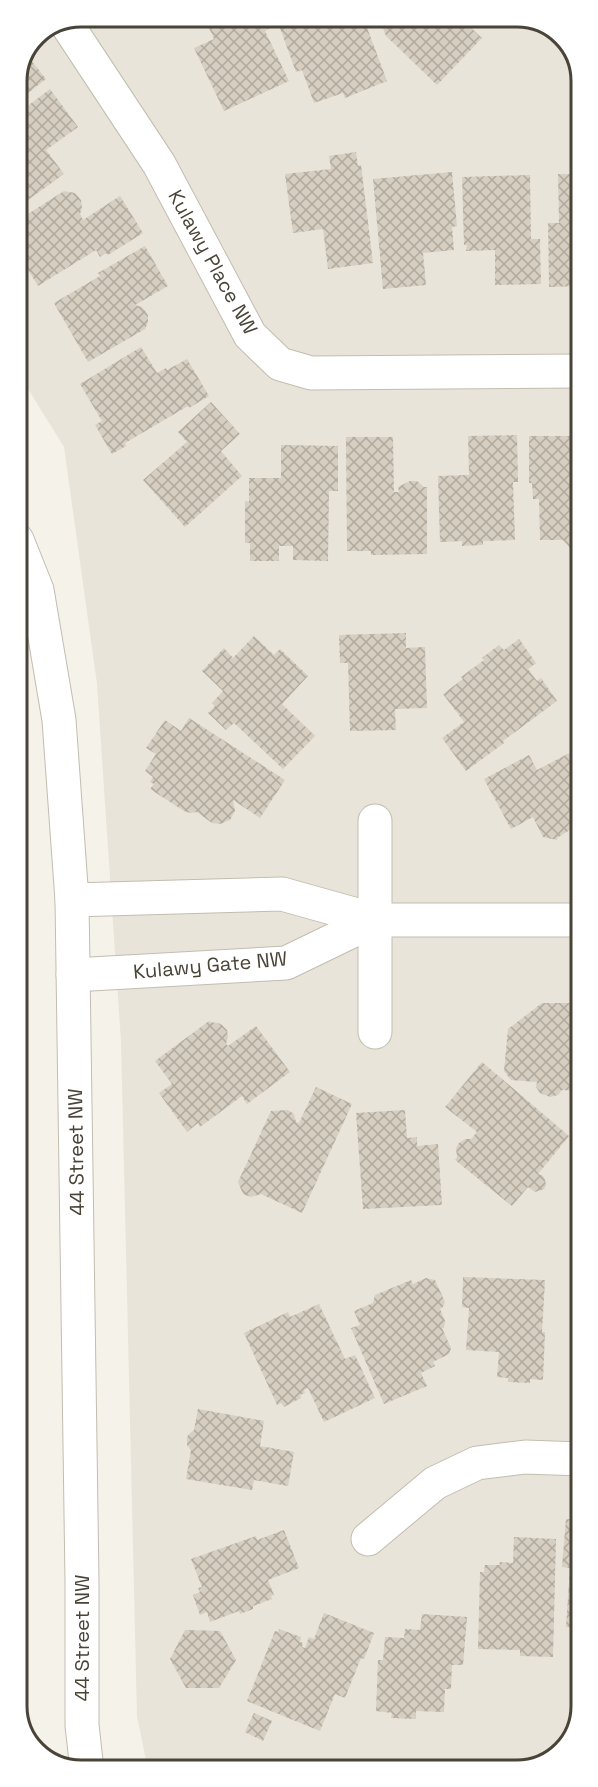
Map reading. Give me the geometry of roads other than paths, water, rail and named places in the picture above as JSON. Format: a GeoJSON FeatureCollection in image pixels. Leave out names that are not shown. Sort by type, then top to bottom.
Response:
{"type":"FeatureCollection","features":[{"type":"Feature","properties":{"kind":"street","name":"Kulawy Place NW"},"geometry":{"type":"LineString","coordinates":[[70,28],[159,164],[250,335],[280,364],[310,373],[571,371]]}},
{"type":"Feature","properties":{"kind":"street","name":"44 Street NW"},"geometry":{"type":"LineString","coordinates":[[27,565],[37,590],[59,720],[72,900],[82,1725],[86,1760]]}},
{"type":"Feature","properties":{"kind":"street"},"geometry":{"type":"LineString","coordinates":[[375,821],[375,1032]]}},
{"type":"Feature","properties":{"kind":"street","name":"Kulawy Gate NW"},"geometry":{"type":"LineString","coordinates":[[72,900],[282,894],[375,920],[571,920]]}},
{"type":"Feature","properties":{"kind":"street","name":"Kulawy Gate NW"},"geometry":{"type":"LineString","coordinates":[[73,975],[286,963],[375,920]]}},
{"type":"Feature","properties":{"kind":"street"},"geometry":{"type":"LineString","coordinates":[[368,1539],[435,1483],[477,1463],[525,1457],[571,1459]]}}]}
